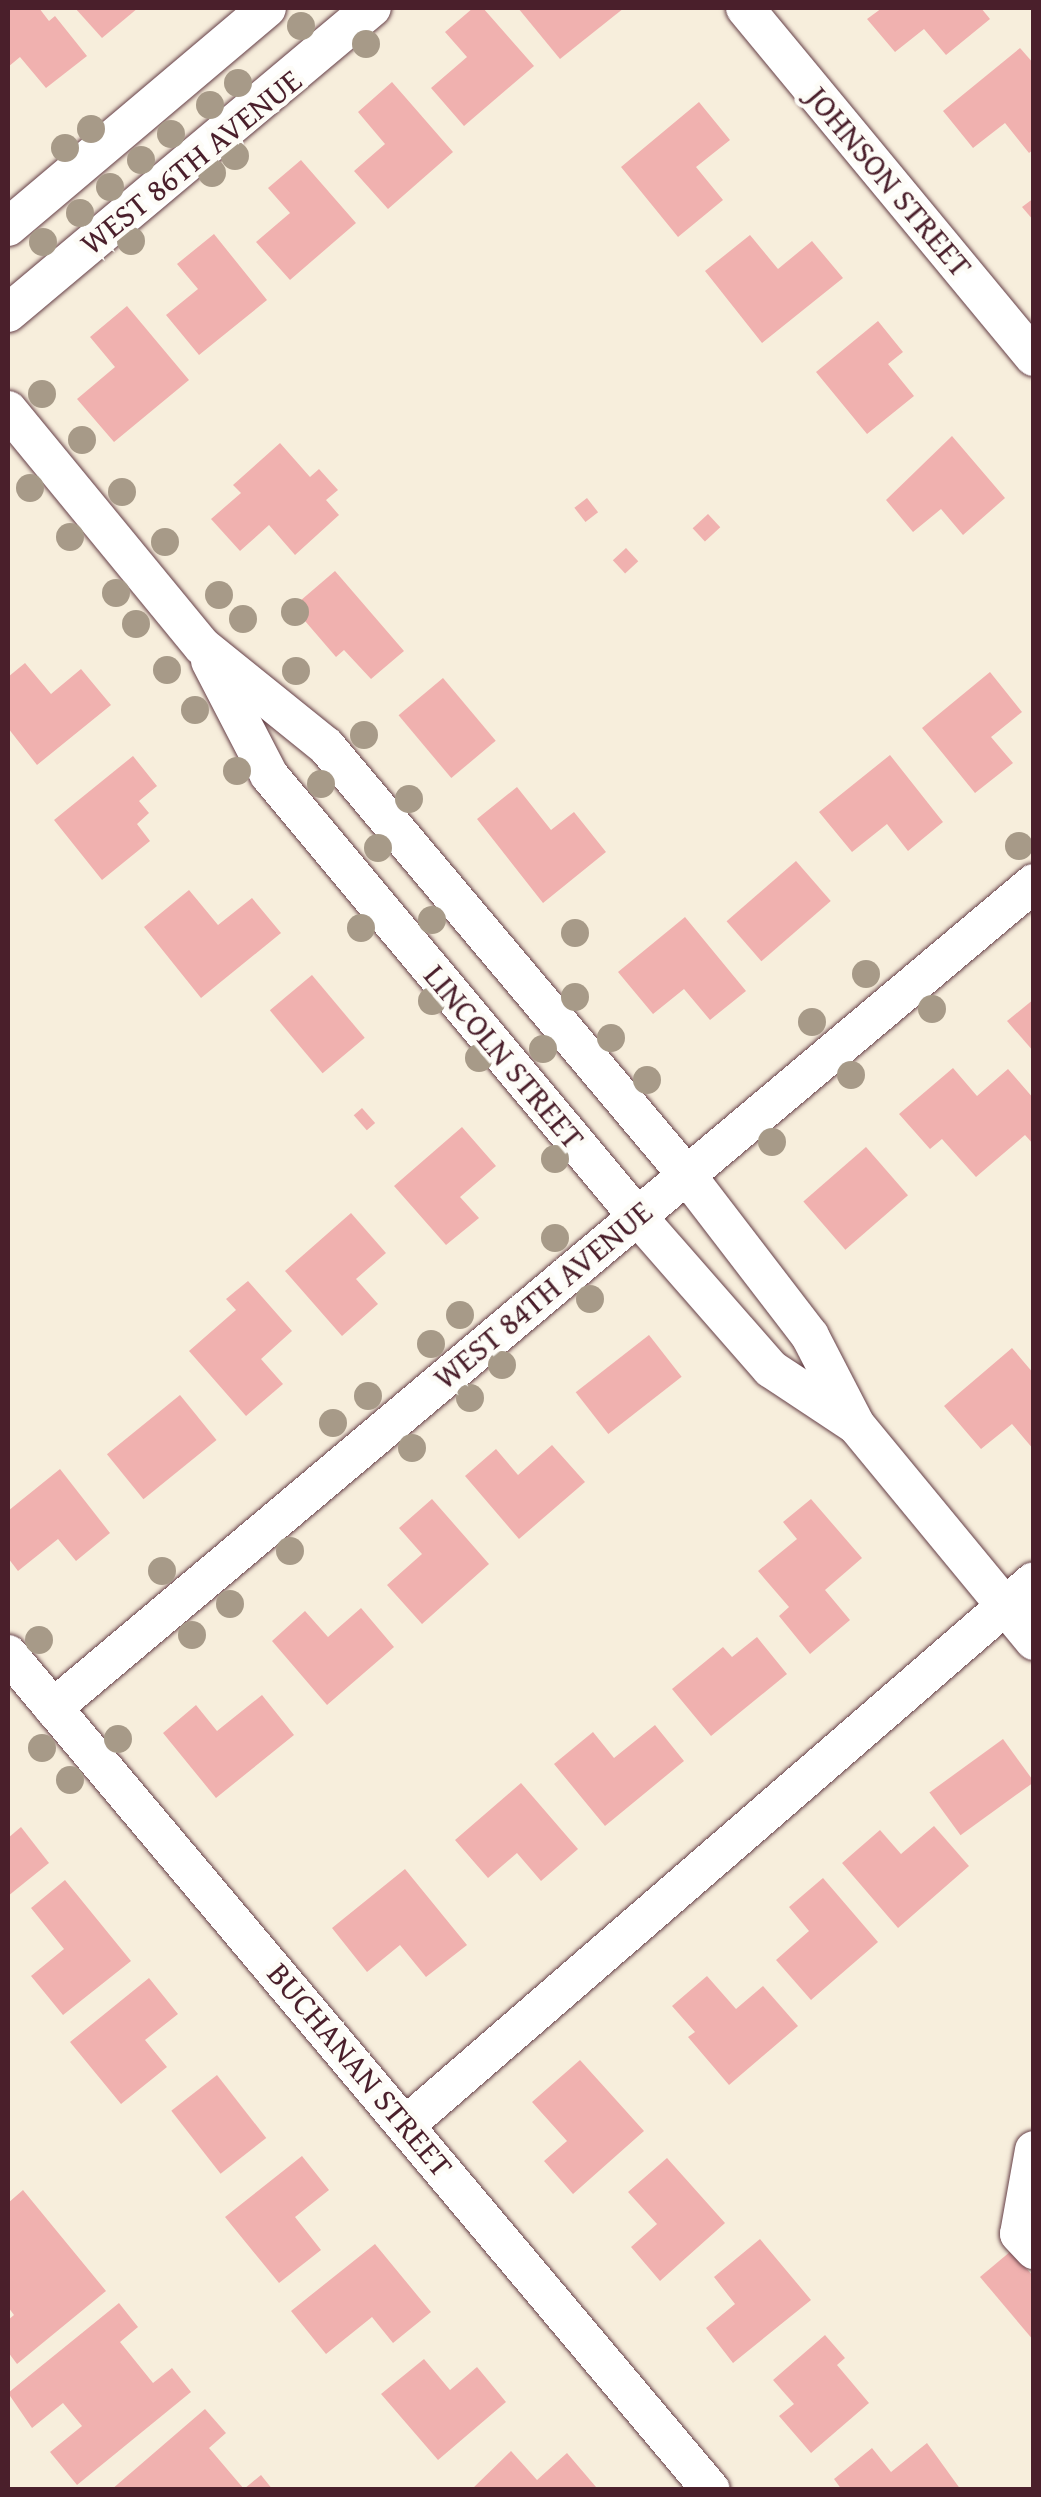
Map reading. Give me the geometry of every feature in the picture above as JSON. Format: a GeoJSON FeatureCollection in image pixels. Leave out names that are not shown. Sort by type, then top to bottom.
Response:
{"type":"FeatureCollection","features":[{"type":"Feature","properties":{"kind":"street","name":"WEST 86TH AVENUE"},"geometry":{"type":"LineString","coordinates":[[8,227],[267,8]]}},
{"type":"Feature","properties":{"kind":"street","name":"WEST 86TH AVENUE"},"geometry":{"type":"LineString","coordinates":[[8,313],[372,8]]}},
{"type":"Feature","properties":{"kind":"street","name":"JOHNSON STREET"},"geometry":{"type":"LineString","coordinates":[[745,8],[1034,357]]}},
{"type":"Feature","properties":{"kind":"street","name":"LINCOLN STREET"},"geometry":{"type":"LineString","coordinates":[[8,410],[202,646],[326,746],[685,1173],[810,1336],[856,1425],[1034,1641]]}},
{"type":"Feature","properties":{"kind":"street","name":"LINCOLN STREET"},"geometry":{"type":"LineString","coordinates":[[202,646],[269,775],[637,1216],[771,1369],[856,1425]]}},
{"type":"Feature","properties":{"kind":"street","name":"WEST 84TH AVENUE"},"geometry":{"type":"LineString","coordinates":[[53,1708],[1034,883]]}},
{"type":"Feature","properties":{"kind":"street"},"geometry":{"type":"LineString","coordinates":[[407,2124],[1034,1582]]}},
{"type":"Feature","properties":{"kind":"street","name":"BUCHANAN STREET"},"geometry":{"type":"LineString","coordinates":[[8,1654],[711,2490]]}},
{"type":"Feature","properties":{"kind":"street"},"geometry":{"type":"LineString","coordinates":[[1034,2150],[1019,2234],[1034,2250]]}},
{"type":"Feature","properties":{"kind":"building"},"geometry":{"type":"Polygon","coordinates":[[[8,8],[39,8],[49,21],[55,16],[87,56],[46,88],[20,57],[8,67],[8,8]]]}},
{"type":"Feature","properties":{"kind":"building"},"geometry":{"type":"Polygon","coordinates":[[[75,8],[138,8],[102,38],[75,8]]]}},
{"type":"Feature","properties":{"kind":"building"},"geometry":{"type":"Polygon","coordinates":[[[473,8],[483,8],[534,66],[464,126],[431,88],[467,57],[445,32],[473,8]]]}},
{"type":"Feature","properties":{"kind":"building"},"geometry":{"type":"Polygon","coordinates":[[[518,8],[624,8],[560,59],[518,8]]]}},
{"type":"Feature","properties":{"kind":"building"},"geometry":{"type":"Polygon","coordinates":[[[882,8],[981,8],[990,19],[946,55],[924,29],[895,52],[867,19],[882,8]]]}},
{"type":"Feature","properties":{"kind":"building"},"geometry":{"type":"Polygon","coordinates":[[[1020,48],[1034,64],[1034,149],[1029,153],[1005,123],[973,148],[943,111],[1020,48]]]}},
{"type":"Feature","properties":{"kind":"building"},"geometry":{"type":"Polygon","coordinates":[[[392,82],[453,152],[388,209],[354,171],[385,144],[358,112],[392,82]]]}},
{"type":"Feature","properties":{"kind":"building"},"geometry":{"type":"Polygon","coordinates":[[[699,102],[730,140],[696,167],[723,200],[678,237],[621,167],[699,102]]]}},
{"type":"Feature","properties":{"kind":"building"},"geometry":{"type":"Polygon","coordinates":[[[301,160],[356,223],[290,280],[256,242],[290,213],[268,188],[301,160]]]}},
{"type":"Feature","properties":{"kind":"building"},"geometry":{"type":"Polygon","coordinates":[[[1034,198],[1034,221],[1022,207],[1034,198]]]}},
{"type":"Feature","properties":{"kind":"building"},"geometry":{"type":"Polygon","coordinates":[[[214,234],[267,300],[199,355],[166,315],[198,289],[177,264],[214,234]]]}},
{"type":"Feature","properties":{"kind":"building"},"geometry":{"type":"Polygon","coordinates":[[[750,235],[778,269],[812,241],[843,278],[762,343],[705,271],[750,235]]]}},
{"type":"Feature","properties":{"kind":"building"},"geometry":{"type":"Polygon","coordinates":[[[127,306],[189,380],[114,442],[77,399],[115,367],[90,337],[127,306]]]}},
{"type":"Feature","properties":{"kind":"building"},"geometry":{"type":"Polygon","coordinates":[[[878,321],[903,352],[888,364],[914,396],[867,434],[816,372],[878,321]]]}},
{"type":"Feature","properties":{"kind":"building"},"geometry":{"type":"Polygon","coordinates":[[[952,436],[1005,498],[963,535],[941,509],[913,532],[886,500],[952,436]]]}},
{"type":"Feature","properties":{"kind":"building"},"geometry":{"type":"Polygon","coordinates":[[[280,443],[310,477],[319,469],[338,490],[326,500],[339,515],[295,555],[269,525],[240,551],[211,519],[241,493],[233,485],[280,443]]]}},
{"type":"Feature","properties":{"kind":"building"},"geometry":{"type":"Polygon","coordinates":[[[587,498],[598,512],[585,522],[574,508],[587,498]]]}},
{"type":"Feature","properties":{"kind":"building"},"geometry":{"type":"Polygon","coordinates":[[[708,514],[720,527],[705,541],[693,528],[708,514]]]}},
{"type":"Feature","properties":{"kind":"building"},"geometry":{"type":"Polygon","coordinates":[[[626,548],[638,561],[625,573],[613,560],[626,548]]]}},
{"type":"Feature","properties":{"kind":"building"},"geometry":{"type":"Polygon","coordinates":[[[335,571],[404,651],[371,679],[344,650],[336,657],[293,607],[335,571]]]}},
{"type":"Feature","properties":{"kind":"building"},"geometry":{"type":"Polygon","coordinates":[[[25,663],[51,694],[81,669],[111,705],[37,765],[8,728],[8,677],[25,663]]]}},
{"type":"Feature","properties":{"kind":"building"},"geometry":{"type":"Polygon","coordinates":[[[990,672],[1022,712],[991,737],[1013,763],[975,793],[922,728],[990,672]]]}},
{"type":"Feature","properties":{"kind":"building"},"geometry":{"type":"Polygon","coordinates":[[[443,678],[496,741],[451,778],[399,715],[443,678]]]}},
{"type":"Feature","properties":{"kind":"building"},"geometry":{"type":"Polygon","coordinates":[[[890,755],[943,822],[908,851],[887,824],[852,852],[819,812],[890,755]]]}},
{"type":"Feature","properties":{"kind":"building"},"geometry":{"type":"Polygon","coordinates":[[[133,756],[157,786],[139,801],[149,813],[137,824],[150,841],[102,880],[54,820],[133,756]]]}},
{"type":"Feature","properties":{"kind":"building"},"geometry":{"type":"Polygon","coordinates":[[[517,787],[551,830],[574,812],[606,852],[543,903],[477,819],[517,787]]]}},
{"type":"Feature","properties":{"kind":"building"},"geometry":{"type":"Polygon","coordinates":[[[796,861],[831,901],[761,961],[727,921],[796,861]]]}},
{"type":"Feature","properties":{"kind":"building"},"geometry":{"type":"Polygon","coordinates":[[[189,890],[218,925],[252,898],[281,933],[201,998],[144,927],[189,890]]]}},
{"type":"Feature","properties":{"kind":"building"},"geometry":{"type":"Polygon","coordinates":[[[685,917],[746,991],[710,1020],[684,989],[653,1014],[618,972],[685,917]]]}},
{"type":"Feature","properties":{"kind":"building"},"geometry":{"type":"Polygon","coordinates":[[[312,975],[365,1038],[323,1073],[270,1010],[312,975]]]}},
{"type":"Feature","properties":{"kind":"building"},"geometry":{"type":"Polygon","coordinates":[[[1034,999],[1034,1052],[1007,1021],[1034,999]]]}},
{"type":"Feature","properties":{"kind":"building"},"geometry":{"type":"Polygon","coordinates":[[[953,1068],[977,1096],[1008,1069],[1034,1099],[1034,1145],[1025,1135],[976,1177],[942,1139],[930,1149],[899,1114],[953,1068]]]}},
{"type":"Feature","properties":{"kind":"building"},"geometry":{"type":"Polygon","coordinates":[[[362,1108],[375,1123],[367,1130],[354,1115],[362,1108]]]}},
{"type":"Feature","properties":{"kind":"building"},"geometry":{"type":"Polygon","coordinates":[[[462,1127],[496,1166],[460,1197],[479,1218],[446,1245],[394,1186],[462,1127]]]}},
{"type":"Feature","properties":{"kind":"building"},"geometry":{"type":"Polygon","coordinates":[[[866,1147],[908,1195],[845,1250],[803,1201],[866,1147]]]}},
{"type":"Feature","properties":{"kind":"building"},"geometry":{"type":"Polygon","coordinates":[[[351,1213],[386,1253],[356,1279],[378,1304],[342,1336],[285,1271],[351,1213]]]}},
{"type":"Feature","properties":{"kind":"building"},"geometry":{"type":"Polygon","coordinates":[[[248,1281],[292,1331],[261,1359],[283,1384],[246,1416],[189,1351],[236,1310],[226,1299],[248,1281]]]}},
{"type":"Feature","properties":{"kind":"building"},"geometry":{"type":"Polygon","coordinates":[[[649,1335],[682,1377],[608,1434],[576,1392],[649,1335]]]}},
{"type":"Feature","properties":{"kind":"building"},"geometry":{"type":"Polygon","coordinates":[[[1012,1348],[1034,1374],[1034,1450],[1012,1424],[981,1449],[944,1406],[1012,1348]]]}},
{"type":"Feature","properties":{"kind":"building"},"geometry":{"type":"Polygon","coordinates":[[[180,1395],[217,1440],[143,1499],[107,1454],[180,1395]]]}},
{"type":"Feature","properties":{"kind":"building"},"geometry":{"type":"Polygon","coordinates":[[[552,1445],[585,1482],[519,1539],[465,1476],[496,1449],[518,1475],[552,1445]]]}},
{"type":"Feature","properties":{"kind":"building"},"geometry":{"type":"Polygon","coordinates":[[[60,1469],[110,1533],[76,1561],[58,1539],[18,1571],[8,1558],[8,1511],[60,1469]]]}},
{"type":"Feature","properties":{"kind":"building"},"geometry":{"type":"Polygon","coordinates":[[[432,1499],[489,1564],[422,1624],[387,1585],[422,1554],[399,1528],[432,1499]]]}},
{"type":"Feature","properties":{"kind":"building"},"geometry":{"type":"Polygon","coordinates":[[[811,1499],[862,1558],[825,1590],[850,1620],[810,1654],[779,1616],[789,1607],[758,1571],[797,1539],[783,1522],[811,1499]]]}},
{"type":"Feature","properties":{"kind":"building"},"geometry":{"type":"Polygon","coordinates":[[[361,1608],[394,1647],[327,1705],[272,1641],[305,1611],[328,1637],[361,1608]]]}},
{"type":"Feature","properties":{"kind":"building"},"geometry":{"type":"Polygon","coordinates":[[[757,1637],[787,1674],[711,1736],[672,1689],[723,1647],[732,1657],[757,1637]]]}},
{"type":"Feature","properties":{"kind":"building"},"geometry":{"type":"Polygon","coordinates":[[[262,1695],[294,1735],[216,1798],[163,1733],[196,1705],[217,1731],[262,1695]]]}},
{"type":"Feature","properties":{"kind":"building"},"geometry":{"type":"Polygon","coordinates":[[[655,1725],[684,1761],[605,1826],[554,1764],[593,1732],[614,1758],[655,1725]]]}},
{"type":"Feature","properties":{"kind":"building"},"geometry":{"type":"Polygon","coordinates":[[[1003,1739],[1034,1782],[961,1835],[929,1792],[1003,1739]]]}},
{"type":"Feature","properties":{"kind":"building"},"geometry":{"type":"Polygon","coordinates":[[[521,1783],[578,1849],[541,1881],[517,1853],[488,1878],[455,1840],[521,1783]]]}},
{"type":"Feature","properties":{"kind":"building"},"geometry":{"type":"Polygon","coordinates":[[[934,1826],[969,1866],[898,1928],[842,1863],[880,1830],[901,1854],[934,1826]]]}},
{"type":"Feature","properties":{"kind":"building"},"geometry":{"type":"Polygon","coordinates":[[[21,1827],[49,1863],[8,1896],[8,1838],[21,1827]]]}},
{"type":"Feature","properties":{"kind":"building"},"geometry":{"type":"Polygon","coordinates":[[[405,1869],[467,1945],[426,1977],[400,1945],[367,1972],[332,1928],[405,1869]]]}},
{"type":"Feature","properties":{"kind":"building"},"geometry":{"type":"Polygon","coordinates":[[[823,1878],[878,1942],[811,2000],[776,1960],[809,1931],[789,1907],[823,1878]]]}},
{"type":"Feature","properties":{"kind":"building"},"geometry":{"type":"Polygon","coordinates":[[[65,1880],[131,1961],[63,2015],[31,1976],[64,1949],[31,1908],[65,1880]]]}},
{"type":"Feature","properties":{"kind":"building"},"geometry":{"type":"Polygon","coordinates":[[[707,1976],[736,2009],[763,1986],[798,2026],[729,2085],[688,2037],[695,2032],[672,2006],[707,1976]]]}},
{"type":"Feature","properties":{"kind":"building"},"geometry":{"type":"Polygon","coordinates":[[[149,1978],[178,2014],[145,2040],[167,2067],[121,2104],[70,2042],[149,1978]]]}},
{"type":"Feature","properties":{"kind":"building"},"geometry":{"type":"Polygon","coordinates":[[[580,2060],[644,2131],[573,2194],[544,2161],[567,2141],[532,2102],[580,2060]]]}},
{"type":"Feature","properties":{"kind":"building"},"geometry":{"type":"Polygon","coordinates":[[[217,2075],[266,2138],[221,2174],[171,2111],[217,2075]]]}},
{"type":"Feature","properties":{"kind":"building"},"geometry":{"type":"Polygon","coordinates":[[[302,2156],[329,2190],[295,2217],[321,2250],[279,2283],[225,2217],[302,2156]]]}},
{"type":"Feature","properties":{"kind":"building"},"geometry":{"type":"Polygon","coordinates":[[[667,2158],[725,2223],[660,2281],[631,2247],[657,2224],[628,2192],[667,2158]]]}},
{"type":"Feature","properties":{"kind":"building"},"geometry":{"type":"Polygon","coordinates":[[[23,2190],[106,2291],[17,2364],[8,2352],[8,2320],[14,2315],[8,2307],[8,2203],[23,2190]]]}},
{"type":"Feature","properties":{"kind":"building"},"geometry":{"type":"Polygon","coordinates":[[[760,2239],[811,2300],[733,2363],[706,2328],[735,2304],[714,2277],[760,2239]]]}},
{"type":"Feature","properties":{"kind":"building"},"geometry":{"type":"Polygon","coordinates":[[[375,2244],[431,2312],[393,2343],[372,2317],[326,2354],[291,2311],[375,2244]]]}},
{"type":"Feature","properties":{"kind":"building"},"geometry":{"type":"Polygon","coordinates":[[[1011,2251],[1034,2277],[1034,2341],[980,2277],[1011,2251]]]}},
{"type":"Feature","properties":{"kind":"building"},"geometry":{"type":"Polygon","coordinates":[[[119,2303],[138,2327],[120,2342],[153,2383],[172,2368],[191,2392],[77,2485],[50,2452],[82,2426],[63,2403],[32,2428],[8,2393],[119,2303]]]}},
{"type":"Feature","properties":{"kind":"building"},"geometry":{"type":"Polygon","coordinates":[[[825,2335],[845,2358],[837,2365],[869,2403],[811,2453],[779,2416],[794,2404],[773,2380],[825,2335]]]}},
{"type":"Feature","properties":{"kind":"building"},"geometry":{"type":"Polygon","coordinates":[[[424,2359],[450,2390],[477,2367],[506,2402],[438,2460],[381,2394],[424,2359]]]}},
{"type":"Feature","properties":{"kind":"building"},"geometry":{"type":"Polygon","coordinates":[[[205,2409],[226,2433],[209,2448],[244,2489],[261,2475],[273,2490],[111,2490],[205,2409]]]}},
{"type":"Feature","properties":{"kind":"building"},"geometry":{"type":"Polygon","coordinates":[[[927,2443],[961,2490],[842,2490],[834,2479],[872,2448],[891,2472],[927,2443]]]}},
{"type":"Feature","properties":{"kind":"building"},"geometry":{"type":"Polygon","coordinates":[[[511,2451],[537,2480],[567,2453],[596,2487],[471,2490],[511,2451]]]}}]}
